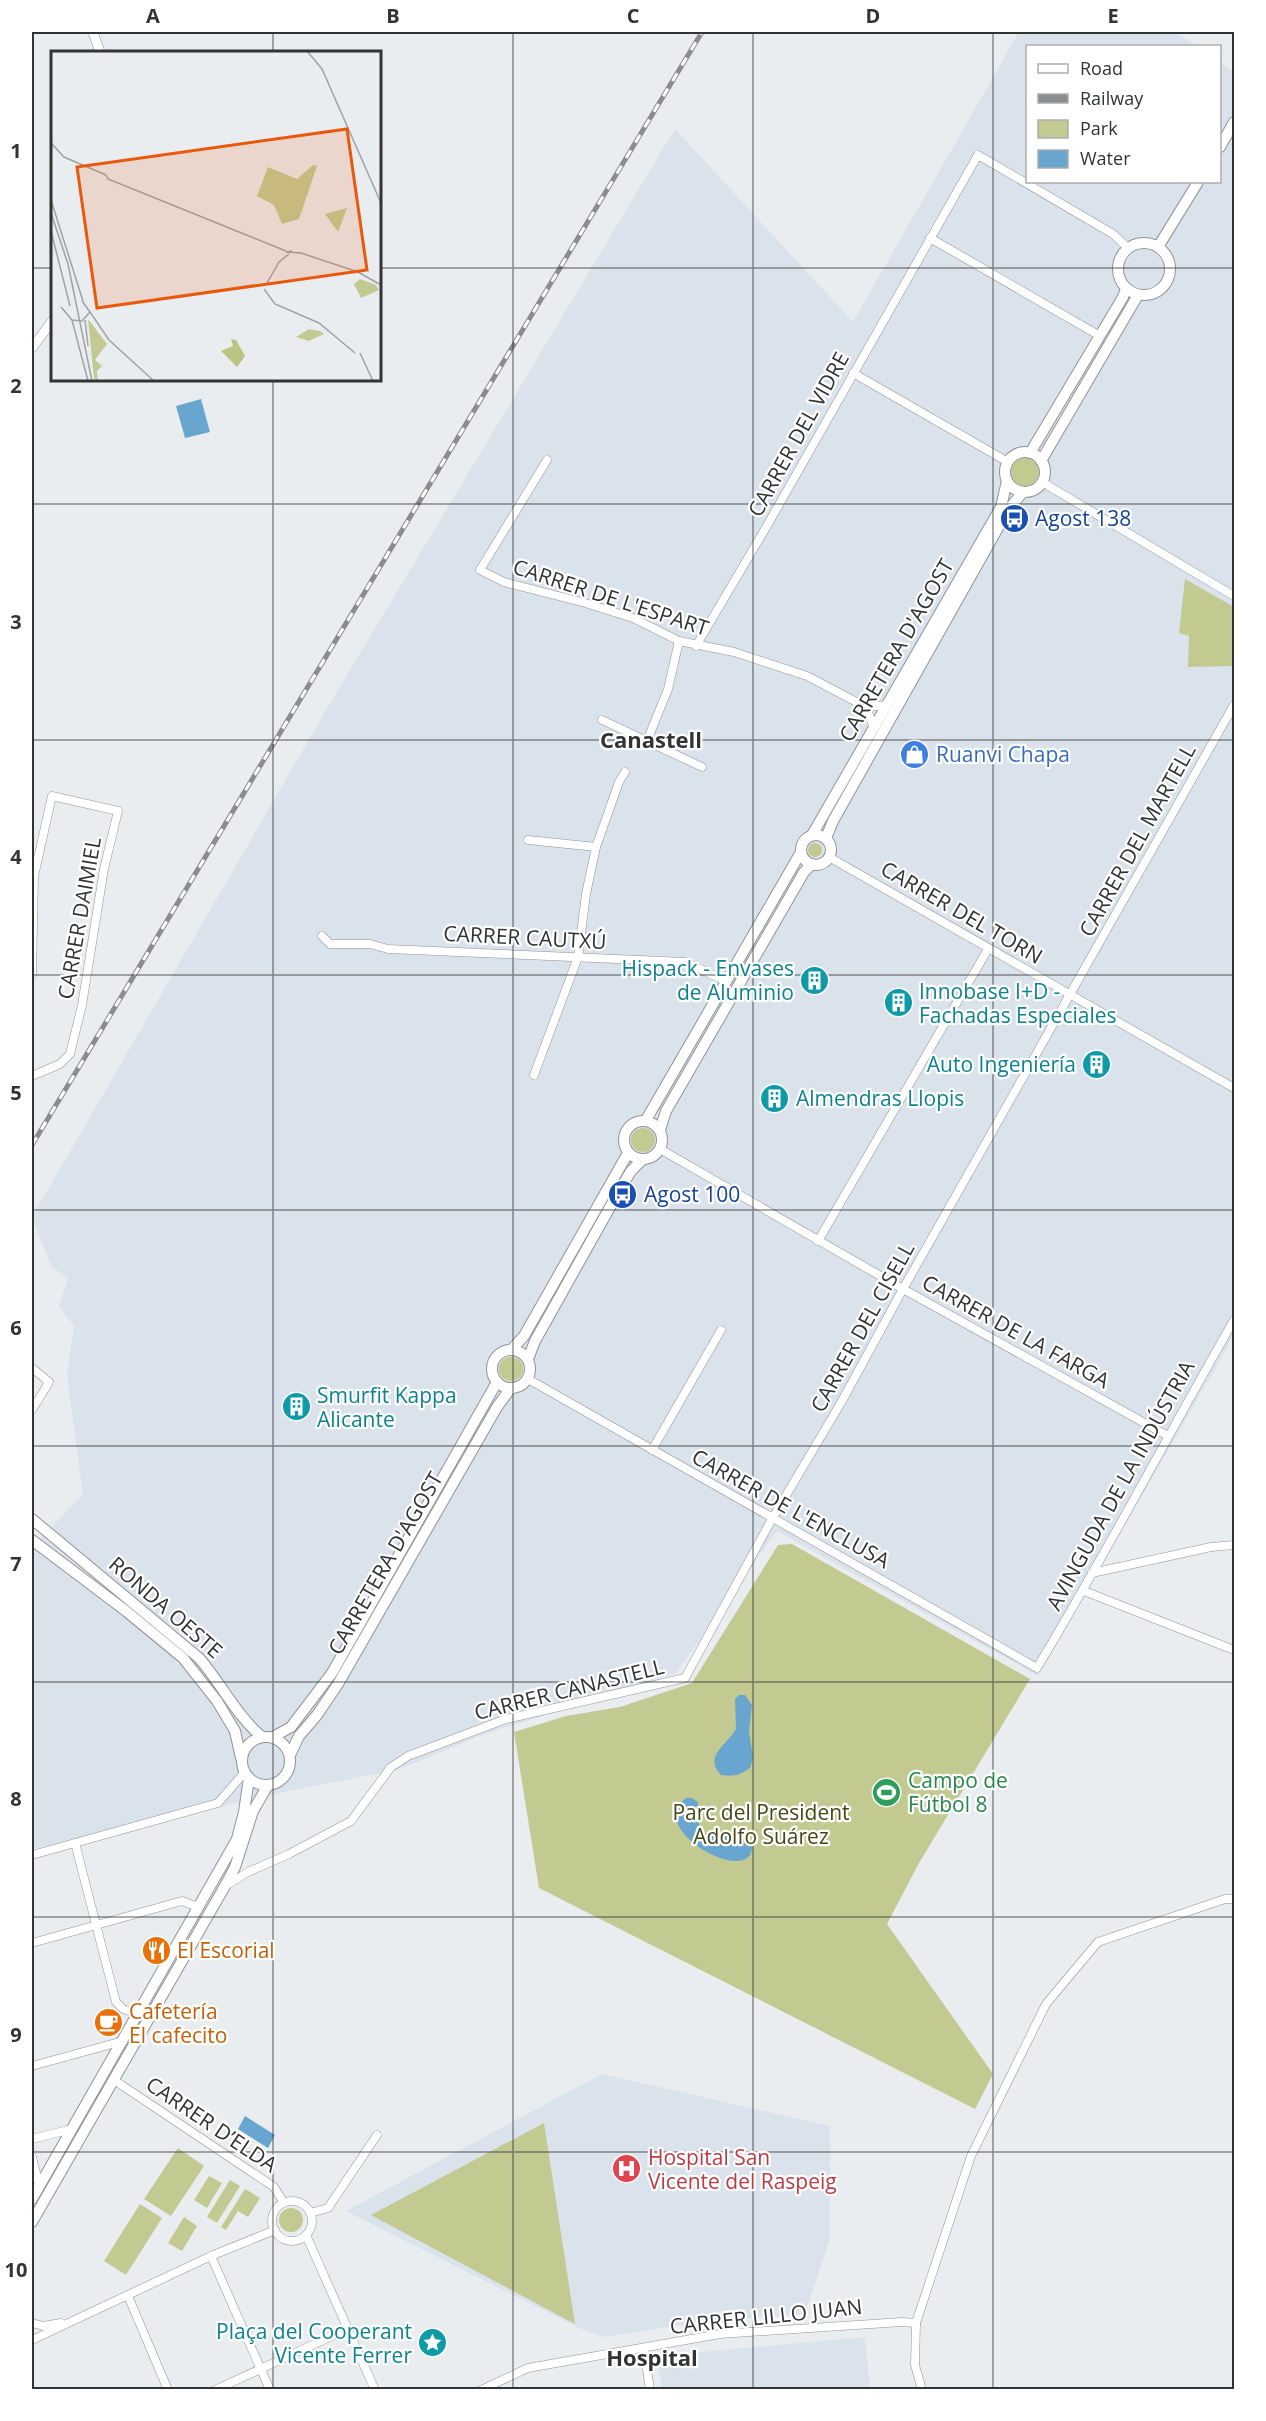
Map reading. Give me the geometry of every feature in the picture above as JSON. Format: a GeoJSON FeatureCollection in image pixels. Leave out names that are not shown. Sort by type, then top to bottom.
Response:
{"type":"FeatureCollection","features":[{"type":"Feature","properties":{"kind":"main road"},"geometry":{"type":"LineString","coordinates":[[1221,145],[1234,122]]}},
{"type":"Feature","properties":{"kind":"main road"},"geometry":{"type":"LineString","coordinates":[[1158,247],[1197,183]]}},
{"type":"Feature","properties":{"kind":"main road"},"geometry":{"type":"LineString","coordinates":[[1140,243],[1158,247],[1164,252],[1170,265],[1168,279],[1164,286],[1154,294],[1138,295],[1126,289],[1119,278],[1119,258],[1128,248],[1140,243]]}},
{"type":"Feature","properties":{"kind":"main road"},"geometry":{"type":"LineString","coordinates":[[1030,453],[1126,289]]}},
{"type":"Feature","properties":{"kind":"main road"},"geometry":{"type":"LineString","coordinates":[[1041,461],[1138,295]]}},
{"type":"Feature","properties":{"kind":"main road"},"geometry":{"type":"LineString","coordinates":[[1020,453],[1030,453],[1041,461],[1044,471],[1042,482],[1036,488],[1023,492],[1014,488],[1007,481],[1005,471],[1008,462],[1020,453]]}},
{"type":"Feature","properties":{"kind":"main road","name":"CARRETERA D'AGOST"},"geometry":{"type":"LineString","coordinates":[[812,835],[1001,507],[1007,481]]}},
{"type":"Feature","properties":{"kind":"main road","name":"CARRETERA D'AGOST"},"geometry":{"type":"LineString","coordinates":[[826,838],[833,821],[1008,510],[1023,492]]}},
{"type":"Feature","properties":{"kind":"main road"},"geometry":{"type":"LineString","coordinates":[[646,1120],[801,852],[803,841],[812,835],[826,838],[831,850],[829,857],[822,863],[812,864],[804,860],[801,852]]}},
{"type":"Feature","properties":{"kind":"main road"},"geometry":{"type":"LineString","coordinates":[[660,1130],[666,1111],[804,872],[812,864]]}},
{"type":"Feature","properties":{"kind":"main road"},"geometry":{"type":"LineString","coordinates":[[528,1359],[535,1341],[631,1171],[643,1159],[656,1155],[660,1149],[663,1140],[660,1130],[657,1125],[646,1120],[635,1122],[626,1130],[624,1142],[628,1153],[643,1159]]}},
{"type":"Feature","properties":{"kind":"main road"},"geometry":{"type":"LineString","coordinates":[[512,1349],[524,1354],[528,1359],[531,1373],[523,1384],[511,1388],[497,1382],[492,1370],[493,1363],[500,1353],[512,1349],[524,1336],[628,1153]]}},
{"type":"Feature","properties":{"kind":"main road","name":"CARRETERA D'AGOST"},"geometry":{"type":"LineString","coordinates":[[267,1737],[291,1727],[332,1673],[497,1382]]}},
{"type":"Feature","properties":{"kind":"main road","name":"CARRETERA D'AGOST"},"geometry":{"type":"LineString","coordinates":[[290,1755],[299,1736],[338,1684],[497,1407],[511,1388]]}},
{"type":"Feature","properties":{"kind":"main road","name":"RONDA OESTE"},"geometry":{"type":"LineString","coordinates":[[32,1519],[199,1658],[218,1679],[247,1723],[267,1737]]}},
{"type":"Feature","properties":{"kind":"main road","name":"RONDA OESTE"},"geometry":{"type":"LineString","coordinates":[[32,1540],[126,1611],[183,1658],[217,1701],[235,1731],[242,1758]]}},
{"type":"Feature","properties":{"kind":"main road"},"geometry":{"type":"LineString","coordinates":[[32,2199],[237,1839],[244,1812],[246,1776],[242,1758],[248,1744],[267,1737],[284,1744],[290,1755],[290,1766],[286,1775],[278,1782],[268,1785],[257,1784],[246,1776]]}},
{"type":"Feature","properties":{"kind":"main road"},"geometry":{"type":"LineString","coordinates":[[32,2222],[225,1886],[235,1867],[253,1811],[268,1785]]}},
{"type":"Feature","properties":{"kind":"main road"},"geometry":{"type":"LineString","coordinates":[[104,2074],[114,2080]]}},
{"type":"Feature","properties":{"kind":"street"},"geometry":{"type":"LineString","coordinates":[[93,32],[100,51]]}},
{"type":"Feature","properties":{"kind":"street","name":"CARRER DEL VIDRE"},"geometry":{"type":"LineString","coordinates":[[696,646],[978,155],[1113,234],[1128,248]]}},
{"type":"Feature","properties":{"kind":"street"},"geometry":{"type":"LineString","coordinates":[[930,238],[1100,336]]}},
{"type":"Feature","properties":{"kind":"street"},"geometry":{"type":"LineString","coordinates":[[32,348],[51,322]]}},
{"type":"Feature","properties":{"kind":"street"},"geometry":{"type":"LineString","coordinates":[[853,372],[1008,462]]}},
{"type":"Feature","properties":{"kind":"street","name":"CARRER DE L'ESPART"},"geometry":{"type":"LineString","coordinates":[[547,460],[480,570],[504,582],[633,618],[679,641],[734,652],[807,676],[866,707]]}},
{"type":"Feature","properties":{"kind":"street"},"geometry":{"type":"LineString","coordinates":[[1042,482],[1234,596]]}},
{"type":"Feature","properties":{"kind":"street"},"geometry":{"type":"LineString","coordinates":[[647,741],[668,688],[679,641]]}},
{"type":"Feature","properties":{"kind":"street"},"geometry":{"type":"LineString","coordinates":[[874,728],[866,707],[888,705]]}},
{"type":"Feature","properties":{"kind":"street","name":"CARRER DEL MARTELL"},"geometry":{"type":"LineString","coordinates":[[1072,994],[1234,705]]}},
{"type":"Feature","properties":{"kind":"street"},"geometry":{"type":"LineString","coordinates":[[602,720],[702,767]]}},
{"type":"Feature","properties":{"kind":"street"},"geometry":{"type":"LineString","coordinates":[[534,1075],[578,957],[586,894],[596,847],[619,782],[625,772]]}},
{"type":"Feature","properties":{"kind":"street","name":"CARRER DAIMIEL"},"geometry":{"type":"LineString","coordinates":[[32,974],[34,876],[52,796],[117,811],[104,869],[82,1005],[70,1054],[60,1064],[32,1076]]}},
{"type":"Feature","properties":{"kind":"street"},"geometry":{"type":"LineString","coordinates":[[528,840],[596,847]]}},
{"type":"Feature","properties":{"kind":"street","name":"CARRER DEL TORN"},"geometry":{"type":"LineString","coordinates":[[829,857],[1234,1088]]}},
{"type":"Feature","properties":{"kind":"street","name":"CARRER CAUTXÚ"},"geometry":{"type":"LineString","coordinates":[[322,936],[330,944],[370,944],[388,949],[686,962],[726,981]]}},
{"type":"Feature","properties":{"kind":"street"},"geometry":{"type":"LineString","coordinates":[[818,1241],[988,949]]}},
{"type":"Feature","properties":{"kind":"street","name":"CARRER DEL CISELL"},"geometry":{"type":"LineString","coordinates":[[685,1678],[772,1519],[842,1401],[903,1289],[1072,994]]}},
{"type":"Feature","properties":{"kind":"street","name":"CARRER DE LA FARGA"},"geometry":{"type":"LineString","coordinates":[[660,1149],[818,1241],[1168,1436]]}},
{"type":"Feature","properties":{"kind":"street","name":"AVINGUDA DE LA INDÚSTRIA"},"geometry":{"type":"LineString","coordinates":[[1037,1668],[1084,1591],[1234,1320]]}},
{"type":"Feature","properties":{"kind":"street"},"geometry":{"type":"LineString","coordinates":[[651,1450],[721,1330]]}},
{"type":"Feature","properties":{"kind":"street"},"geometry":{"type":"LineString","coordinates":[[32,1368],[49,1382],[32,1410]]}},
{"type":"Feature","properties":{"kind":"street","name":"CARRER DE L'ENCLUSA"},"geometry":{"type":"LineString","coordinates":[[528,1379],[1037,1668]]}},
{"type":"Feature","properties":{"kind":"street"},"geometry":{"type":"LineString","coordinates":[[1092,1573],[1211,1547],[1234,1545]]}},
{"type":"Feature","properties":{"kind":"street"},"geometry":{"type":"LineString","coordinates":[[1084,1591],[1234,1650]]}},
{"type":"Feature","properties":{"kind":"street","name":"CARRER CANASTELL"},"geometry":{"type":"LineString","coordinates":[[225,1886],[248,1872],[289,1854],[351,1821],[391,1767],[408,1756],[506,1719],[685,1678]]}},
{"type":"Feature","properties":{"kind":"street"},"geometry":{"type":"LineString","coordinates":[[32,1855],[218,1803],[246,1776]]}},
{"type":"Feature","properties":{"kind":"street"},"geometry":{"type":"LineString","coordinates":[[75,1843],[116,2002],[123,2009],[138,2014]]}},
{"type":"Feature","properties":{"kind":"street"},"geometry":{"type":"LineString","coordinates":[[922,2390],[915,2365],[916,2323],[971,2156],[1046,2004],[1098,1942],[1225,1899],[1234,1899]]}},
{"type":"Feature","properties":{"kind":"street"},"geometry":{"type":"LineString","coordinates":[[32,1943],[182,1901],[198,1907]]}},
{"type":"Feature","properties":{"kind":"street"},"geometry":{"type":"LineString","coordinates":[[32,2066],[123,2041]]}},
{"type":"Feature","properties":{"kind":"street","name":"CARRER D’ELDA"},"geometry":{"type":"LineString","coordinates":[[114,2080],[274,2187],[284,2203]]}},
{"type":"Feature","properties":{"kind":"street"},"geometry":{"type":"LineString","coordinates":[[32,2139],[72,2129]]}},
{"type":"Feature","properties":{"kind":"street"},"geometry":{"type":"LineString","coordinates":[[310,2213],[328,2208],[376,2135]]}},
{"type":"Feature","properties":{"kind":"street"},"geometry":{"type":"LineString","coordinates":[[32,2157],[39,2185]]}},
{"type":"Feature","properties":{"kind":"street"},"geometry":{"type":"LineString","coordinates":[[299,2202],[310,2213],[312,2225],[306,2235],[300,2239],[286,2240],[275,2230],[273,2218],[279,2206],[284,2203],[299,2202]]}},
{"type":"Feature","properties":{"kind":"street"},"geometry":{"type":"LineString","coordinates":[[32,2340],[212,2256],[275,2230]]}},
{"type":"Feature","properties":{"kind":"street"},"geometry":{"type":"LineString","coordinates":[[306,2235],[375,2390]]}},
{"type":"Feature","properties":{"kind":"street"},"geometry":{"type":"LineString","coordinates":[[212,2256],[270,2390]]}},
{"type":"Feature","properties":{"kind":"street"},"geometry":{"type":"LineString","coordinates":[[128,2296],[168,2390]]}},
{"type":"Feature","properties":{"kind":"street"},"geometry":{"type":"LineString","coordinates":[[32,2323],[43,2326],[72,2322]]}},
{"type":"Feature","properties":{"kind":"street","name":"CARRER LILLO JUAN"},"geometry":{"type":"LineString","coordinates":[[481,2390],[528,2368],[720,2334],[916,2323]]}},
{"type":"Feature","properties":{"kind":"street"},"geometry":{"type":"LineString","coordinates":[[215,2390],[347,2328]]}},
{"type":"Feature","properties":{"kind":"street"},"geometry":{"type":"LineString","coordinates":[[644,2348],[650,2390]]}},
{"type":"Feature","properties":{"kind":"shaded area"},"geometry":{"type":"Polygon","coordinates":[[[1019,32],[1175,32],[1195,45],[1026,45],[1026,183],[1221,183],[1221,63],[1234,72],[1234,1336],[1038,1676],[777,1531],[676,1673],[485,1734],[397,1770],[299,1789],[32,1849],[32,1547],[83,1495],[67,1375],[74,1326],[59,1306],[68,1279],[51,1266],[32,1217],[325,712],[675,129],[853,322],[1019,32]]]}},
{"type":"Feature","properties":{"kind":"shaded area","name":"Hospital San Vicente del Raspeig"},"geometry":{"type":"Polygon","coordinates":[[[602,2074],[830,2126],[830,2238],[805,2314],[701,2322],[604,2337],[579,2328],[346,2211],[602,2074]]]}},
{"type":"Feature","properties":{"kind":"shaded area"},"geometry":{"type":"Polygon","coordinates":[[[865,2337],[870,2389],[662,2389],[657,2356],[865,2337]]]}},
{"type":"Feature","properties":{"kind":"green space"},"geometry":{"type":"Polygon","coordinates":[[[1025,458],[1035,462],[1039,472],[1035,482],[1025,486],[1015,482],[1011,472],[1015,462],[1025,458]]]}},
{"type":"Feature","properties":{"kind":"green space"},"geometry":{"type":"Polygon","coordinates":[[[1185,579],[1234,607],[1234,666],[1188,667],[1189,636],[1179,633],[1185,579]]]}},
{"type":"Feature","properties":{"kind":"green space"},"geometry":{"type":"Polygon","coordinates":[[[812,843],[818,843],[822,850],[818,857],[812,857],[808,853],[808,847],[812,843]]]}},
{"type":"Feature","properties":{"kind":"green space"},"geometry":{"type":"Polygon","coordinates":[[[643,1128],[652,1131],[655,1140],[652,1149],[643,1152],[634,1149],[631,1140],[634,1131],[643,1128]]]}},
{"type":"Feature","properties":{"kind":"green space"},"geometry":{"type":"Polygon","coordinates":[[[511,1357],[520,1360],[523,1369],[520,1378],[511,1381],[502,1378],[499,1369],[502,1360],[511,1357]]]}},
{"type":"Feature","properties":{"kind":"green space","name":"Parc del President Adolfo Suárez"},"geometry":{"type":"Polygon","coordinates":[[[792,1544],[1030,1679],[919,1863],[887,1924],[993,2074],[975,2109],[539,1888],[514,1732],[566,1716],[620,1707],[692,1683],[778,1545],[792,1544]]]}},
{"type":"Feature","properties":{"kind":"green space"},"geometry":{"type":"Polygon","coordinates":[[[544,2123],[575,2324],[371,2215],[544,2123]]]}},
{"type":"Feature","properties":{"kind":"green space"},"geometry":{"type":"Polygon","coordinates":[[[178,2148],[204,2166],[171,2216],[144,2199],[178,2148]]]}},
{"type":"Feature","properties":{"kind":"green space"},"geometry":{"type":"Polygon","coordinates":[[[209,2176],[222,2183],[207,2208],[194,2200],[209,2176]]]}},
{"type":"Feature","properties":{"kind":"green space"},"geometry":{"type":"Polygon","coordinates":[[[230,2180],[240,2186],[217,2223],[207,2217],[230,2180]]]}},
{"type":"Feature","properties":{"kind":"green space"},"geometry":{"type":"Polygon","coordinates":[[[245,2189],[260,2198],[248,2217],[238,2211],[226,2230],[221,2227],[245,2189]]]}},
{"type":"Feature","properties":{"kind":"green space"},"geometry":{"type":"Polygon","coordinates":[[[140,2204],[162,2218],[126,2275],[104,2261],[140,2204]]]}},
{"type":"Feature","properties":{"kind":"green space"},"geometry":{"type":"Polygon","coordinates":[[[291,2208],[296,2209],[302,2215],[302,2225],[296,2231],[291,2232],[286,2231],[280,2225],[279,2220],[280,2215],[286,2209],[291,2208]]]}},
{"type":"Feature","properties":{"kind":"green space"},"geometry":{"type":"Polygon","coordinates":[[[184,2217],[197,2226],[182,2251],[168,2243],[184,2217]]]}},
{"type":"Feature","properties":{"kind":"water"},"geometry":{"type":"Polygon","coordinates":[[[201,399],[210,432],[185,438],[176,406],[201,399]]]}},
{"type":"Feature","properties":{"kind":"water"},"geometry":{"type":"Polygon","coordinates":[[[739,1695],[745,1695],[752,1705],[749,1731],[753,1758],[750,1768],[743,1772],[733,1776],[721,1775],[714,1762],[715,1756],[736,1729],[735,1699],[739,1695]]]}},
{"type":"Feature","properties":{"kind":"water"},"geometry":{"type":"Polygon","coordinates":[[[686,1798],[692,1798],[698,1802],[699,1829],[711,1835],[746,1840],[752,1844],[749,1857],[737,1861],[721,1858],[704,1850],[689,1839],[678,1825],[676,1811],[686,1798]]]}},
{"type":"Feature","properties":{"kind":"water"},"geometry":{"type":"Polygon","coordinates":[[[245,2116],[275,2135],[268,2148],[238,2129],[245,2116]]]}},
{"type":"Feature","properties":{"kind":"railway"},"geometry":{"type":"LineString","coordinates":[[32,1145],[702,32]]}},
{"type":"Feature","properties":{"kind":"place","name":"Agost 138"},"geometry":{"type":"Point","coordinates":[1014,518]}},
{"type":"Feature","properties":{"kind":"place","name":"Ruanvi Chapa"},"geometry":{"type":"Point","coordinates":[915,754]}},
{"type":"Feature","properties":{"kind":"place","name":"Hispack - Envases de Aluminio"},"geometry":{"type":"Point","coordinates":[815,980]}},
{"type":"Feature","properties":{"kind":"place","name":"Innobase I+D - Fachadas Especiales"},"geometry":{"type":"Point","coordinates":[898,1003]}},
{"type":"Feature","properties":{"kind":"place","name":"Auto Ingeniería"},"geometry":{"type":"Point","coordinates":[1097,1064]}},
{"type":"Feature","properties":{"kind":"place","name":"Almendras Llopis"},"geometry":{"type":"Point","coordinates":[775,1098]}},
{"type":"Feature","properties":{"kind":"place","name":"Agost 100"},"geometry":{"type":"Point","coordinates":[623,1194]}},
{"type":"Feature","properties":{"kind":"place","name":"Smurfit Kappa Alicante"},"geometry":{"type":"Point","coordinates":[296,1407]}},
{"type":"Feature","properties":{"kind":"place","name":"Campo de Fútbol 8"},"geometry":{"type":"Point","coordinates":[887,1792]}},
{"type":"Feature","properties":{"kind":"place","name":"El Escorial"},"geometry":{"type":"Point","coordinates":[156,1950]}},
{"type":"Feature","properties":{"kind":"place","name":"Cafetería El cafecito"},"geometry":{"type":"Point","coordinates":[108,2023]}},
{"type":"Feature","properties":{"kind":"place","name":"Hospital San Vicente del Raspeig"},"geometry":{"type":"Point","coordinates":[627,2169]}},
{"type":"Feature","properties":{"kind":"place","name":"Plaça del Cooperant Vicente Ferrer"},"geometry":{"type":"Point","coordinates":[433,2343]}},
{"type":"Feature","properties":{"kind":"district","name":"Canastell"},"geometry":{"type":"Point","coordinates":[651,739]}},
{"type":"Feature","properties":{"kind":"district","name":"Hospital"},"geometry":{"type":"Point","coordinates":[652,2357]}}]}
